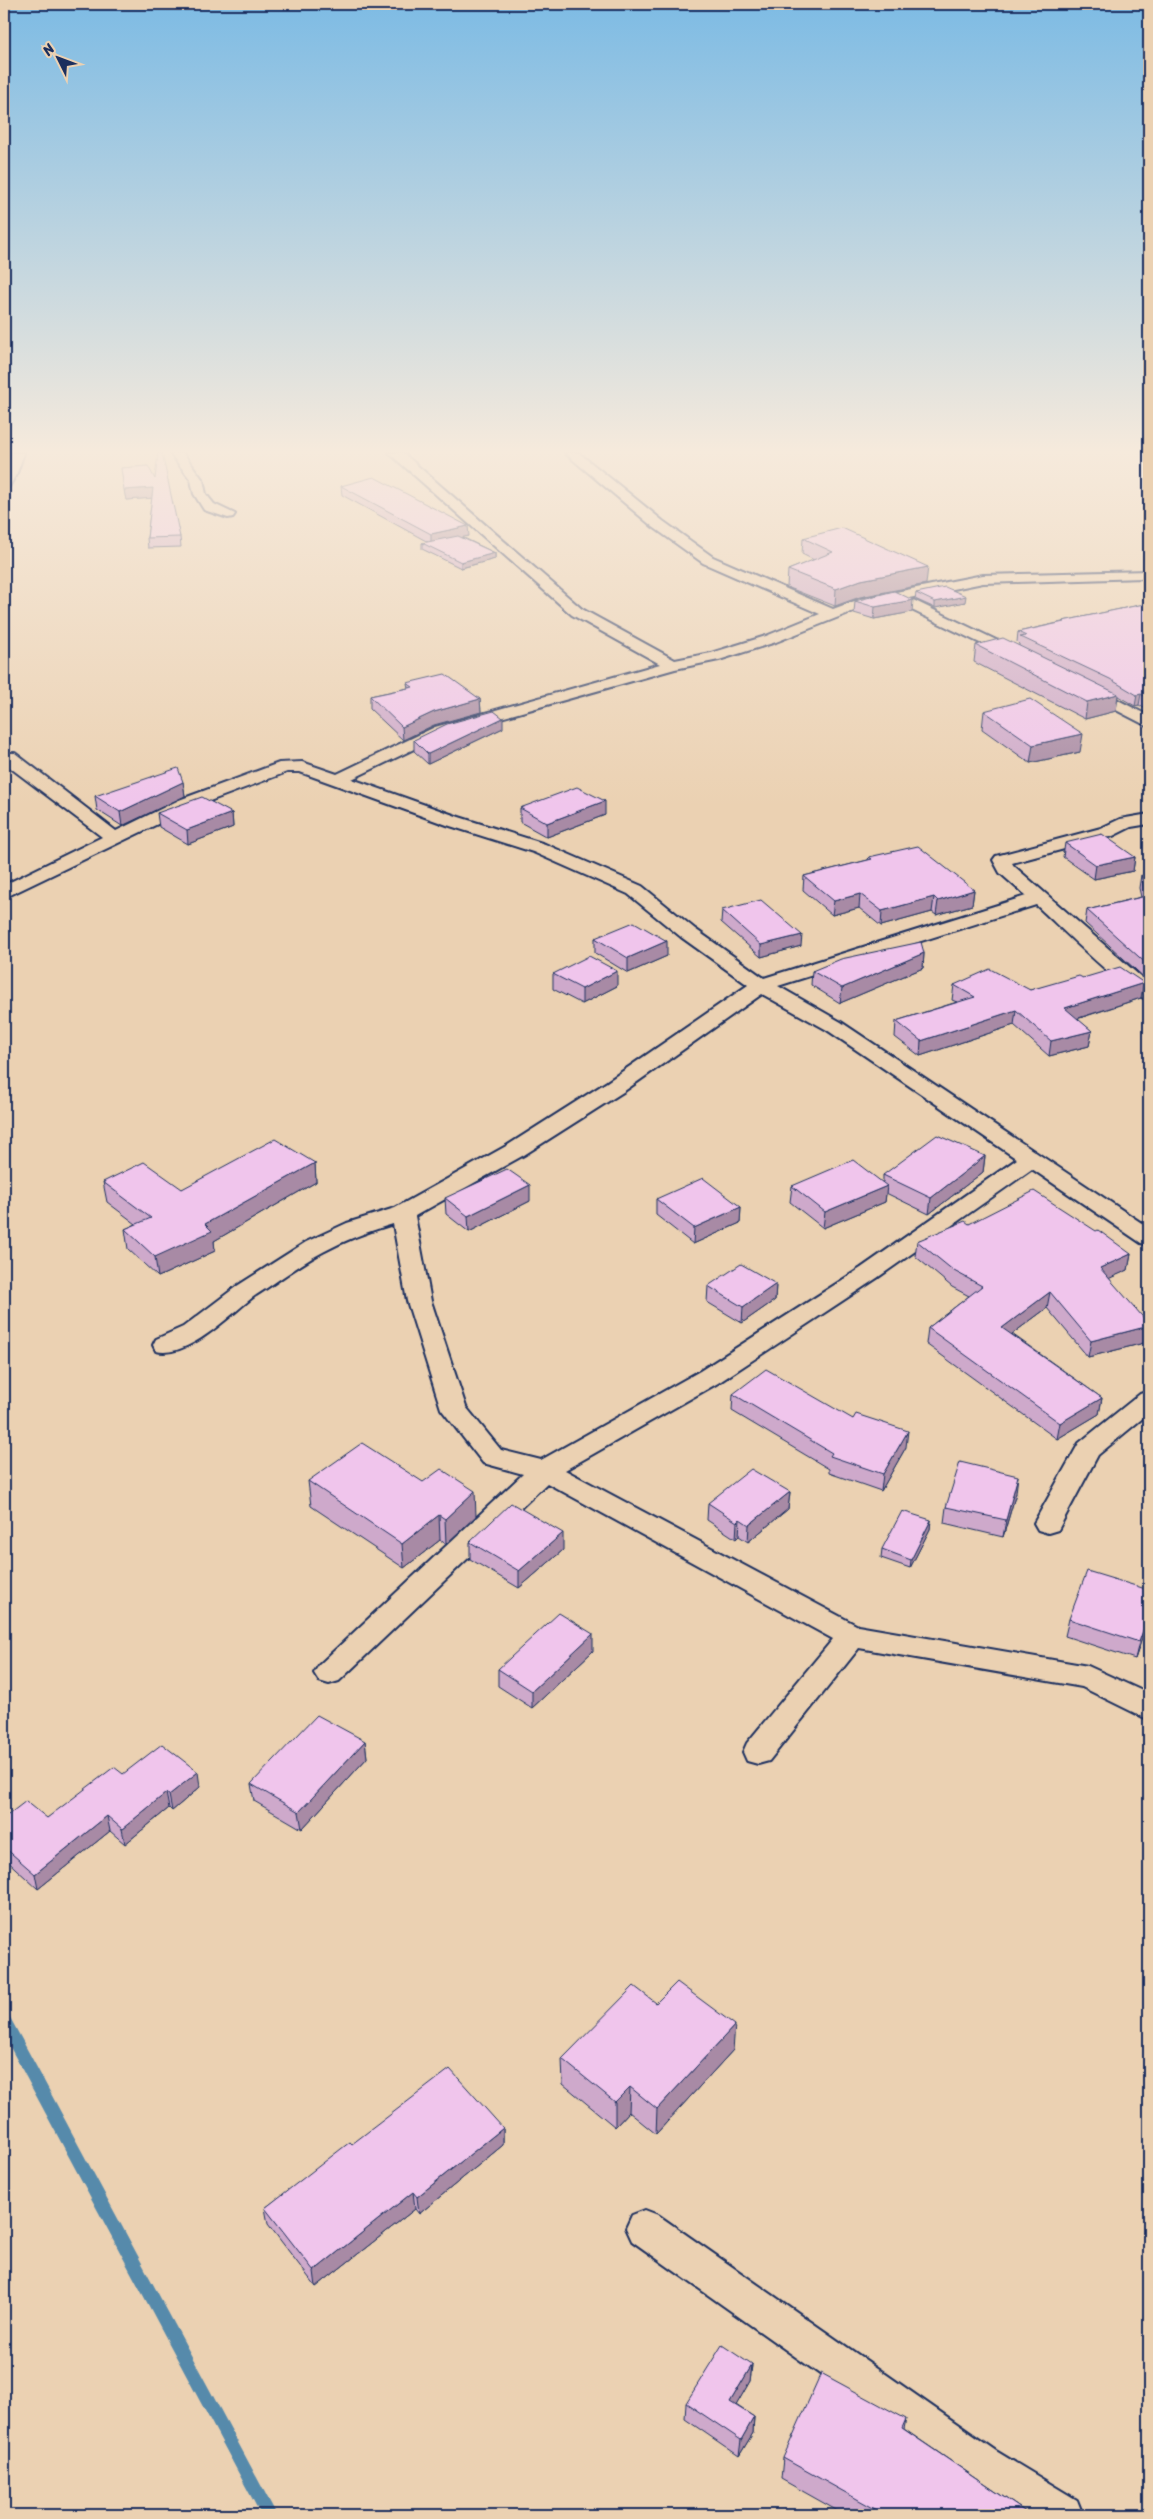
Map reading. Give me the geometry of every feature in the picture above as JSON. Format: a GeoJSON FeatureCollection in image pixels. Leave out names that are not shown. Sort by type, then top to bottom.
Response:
{"type":"FeatureCollection","features":[{"type":"Feature","properties":{"kind":"street"},"geometry":{"type":"LineString","coordinates":[[530,571],[577,612],[672,664]]}},
{"type":"Feature","properties":{"kind":"street"},"geometry":{"type":"LineString","coordinates":[[732,571],[831,613]]}},
{"type":"Feature","properties":{"kind":"street"},"geometry":{"type":"LineString","coordinates":[[339,778],[441,730],[672,664],[714,657],[771,638],[860,603],[983,578],[1145,574],[1149,576]]}},
{"type":"Feature","properties":{"kind":"street"},"geometry":{"type":"LineString","coordinates":[[894,596],[1025,660]]}},
{"type":"Feature","properties":{"kind":"street"},"geometry":{"type":"LineString","coordinates":[[1076,683],[1149,722]]}},
{"type":"Feature","properties":{"kind":"street"},"geometry":{"type":"LineString","coordinates":[[4,758],[9,757],[114,838]]}},
{"type":"Feature","properties":{"kind":"street"},"geometry":{"type":"LineString","coordinates":[[4,892],[185,804],[285,767],[302,767],[339,778],[453,821],[539,848],[635,890],[688,933],[761,985],[834,1026],[1149,1238]]}},
{"type":"Feature","properties":{"kind":"street"},"geometry":{"type":"LineString","coordinates":[[1149,819],[1126,823],[1107,832],[1022,853],[1002,860],[1006,869],[1128,978],[1149,994]]}},
{"type":"Feature","properties":{"kind":"street"},"geometry":{"type":"LineString","coordinates":[[165,1345],[192,1333],[246,1291],[314,1247],[362,1225],[404,1213],[516,1150],[616,1087],[761,985],[1039,898]]}},
{"type":"Feature","properties":{"kind":"street"},"geometry":{"type":"LineString","coordinates":[[329,1673],[544,1470],[717,1372],[870,1273],[1032,1159]]}},
{"type":"Feature","properties":{"kind":"street"},"geometry":{"type":"LineString","coordinates":[[404,1213],[419,1302],[454,1409],[492,1457],[544,1470],[852,1636],[1088,1677],[1149,1708]]}},
{"type":"Feature","properties":{"kind":"street"},"geometry":{"type":"LineString","coordinates":[[1048,1523],[1088,1449],[1149,1400]]}},
{"type":"Feature","properties":{"kind":"street"},"geometry":{"type":"LineString","coordinates":[[758,1752],[852,1636]]}},
{"type":"Feature","properties":{"kind":"street"},"geometry":{"type":"LineString","coordinates":[[645,2228],[982,2465],[1062,2515]]}},
{"type":"Feature","properties":{"kind":"building"},"geometry":{"type":"Polygon","coordinates":[[[789,571],[910,571],[861,580],[836,589],[789,571]]]}},
{"type":"Feature","properties":{"kind":"building"},"geometry":{"type":"Polygon","coordinates":[[[945,587],[966,596],[935,602],[916,593],[945,587]]]}},
{"type":"Feature","properties":{"kind":"building"},"geometry":{"type":"Polygon","coordinates":[[[894,591],[913,600],[875,607],[855,601],[894,591]]]}},
{"type":"Feature","properties":{"kind":"building"},"geometry":{"type":"Polygon","coordinates":[[[1149,603],[1149,699],[1141,694],[1137,695],[1110,679],[1020,637],[1026,636],[1018,632],[1063,621],[1149,603]]]}},
{"type":"Feature","properties":{"kind":"building"},"geometry":{"type":"Polygon","coordinates":[[[1003,638],[1118,694],[1087,702],[976,645],[1003,638]]]}},
{"type":"Feature","properties":{"kind":"building"},"geometry":{"type":"Polygon","coordinates":[[[445,674],[480,699],[434,712],[402,727],[370,696],[413,687],[407,683],[445,674]]]}},
{"type":"Feature","properties":{"kind":"building"},"geometry":{"type":"Polygon","coordinates":[[[1030,699],[1083,734],[1033,745],[984,711],[1030,699]]]}},
{"type":"Feature","properties":{"kind":"building"},"geometry":{"type":"Polygon","coordinates":[[[494,711],[503,718],[428,754],[414,740],[447,724],[494,711]]]}},
{"type":"Feature","properties":{"kind":"building"},"geometry":{"type":"Polygon","coordinates":[[[178,768],[183,782],[120,812],[95,796],[178,768]]]}},
{"type":"Feature","properties":{"kind":"building"},"geometry":{"type":"Polygon","coordinates":[[[577,787],[605,801],[547,823],[520,808],[577,787]]]}},
{"type":"Feature","properties":{"kind":"building"},"geometry":{"type":"Polygon","coordinates":[[[202,797],[232,813],[187,830],[157,813],[202,797]]]}},
{"type":"Feature","properties":{"kind":"building"},"geometry":{"type":"Polygon","coordinates":[[[1102,834],[1135,857],[1096,865],[1065,843],[1102,834]]]}},
{"type":"Feature","properties":{"kind":"building"},"geometry":{"type":"Polygon","coordinates":[[[918,846],[974,890],[938,901],[934,897],[882,911],[860,894],[834,901],[804,876],[872,859],[869,857],[918,846]]]}},
{"type":"Feature","properties":{"kind":"building"},"geometry":{"type":"Polygon","coordinates":[[[1141,875],[1149,881],[1149,966],[1087,910],[1146,896],[1141,875]]]}},
{"type":"Feature","properties":{"kind":"building"},"geometry":{"type":"Polygon","coordinates":[[[761,900],[802,935],[761,945],[722,910],[761,900]]]}},
{"type":"Feature","properties":{"kind":"building"},"geometry":{"type":"Polygon","coordinates":[[[634,922],[667,941],[628,958],[595,938],[634,922]]]}},
{"type":"Feature","properties":{"kind":"building"},"geometry":{"type":"Polygon","coordinates":[[[921,942],[924,953],[842,988],[812,971],[841,959],[921,942]]]}},
{"type":"Feature","properties":{"kind":"building"},"geometry":{"type":"Polygon","coordinates":[[[589,956],[617,971],[582,989],[553,974],[589,956]]]}},
{"type":"Feature","properties":{"kind":"building"},"geometry":{"type":"Polygon","coordinates":[[[1120,967],[1144,983],[1065,1008],[1092,1031],[1051,1041],[1016,1010],[921,1041],[896,1021],[975,997],[954,985],[990,969],[1030,990],[1120,967]]]}},
{"type":"Feature","properties":{"kind":"building"},"geometry":{"type":"Polygon","coordinates":[[[937,1135],[985,1156],[931,1198],[883,1175],[937,1135]]]}},
{"type":"Feature","properties":{"kind":"building"},"geometry":{"type":"Polygon","coordinates":[[[275,1139],[315,1163],[205,1224],[212,1231],[155,1257],[125,1229],[151,1218],[103,1182],[144,1162],[182,1189],[275,1139]]]}},
{"type":"Feature","properties":{"kind":"building"},"geometry":{"type":"Polygon","coordinates":[[[853,1160],[887,1186],[825,1212],[792,1186],[853,1160]]]}},
{"type":"Feature","properties":{"kind":"building"},"geometry":{"type":"Polygon","coordinates":[[[507,1169],[530,1185],[468,1216],[445,1198],[507,1169]]]}},
{"type":"Feature","properties":{"kind":"building"},"geometry":{"type":"Polygon","coordinates":[[[703,1178],[741,1207],[694,1228],[656,1199],[703,1178]]]}},
{"type":"Feature","properties":{"kind":"building"},"geometry":{"type":"Polygon","coordinates":[[[1034,1191],[1096,1231],[1098,1230],[1131,1254],[1100,1268],[1149,1324],[1149,1326],[1091,1341],[1050,1292],[1002,1328],[1102,1398],[1060,1423],[928,1328],[982,1286],[954,1271],[917,1241],[965,1221],[969,1224],[1034,1191]]]}},
{"type":"Feature","properties":{"kind":"building"},"geometry":{"type":"Polygon","coordinates":[[[741,1264],[776,1284],[743,1307],[708,1286],[741,1264]]]}},
{"type":"Feature","properties":{"kind":"building"},"geometry":{"type":"Polygon","coordinates":[[[766,1369],[853,1419],[856,1414],[908,1431],[883,1474],[830,1456],[832,1453],[733,1394],[766,1369]]]}},
{"type":"Feature","properties":{"kind":"building"},"geometry":{"type":"Polygon","coordinates":[[[362,1443],[423,1482],[441,1469],[475,1491],[445,1519],[439,1515],[402,1544],[308,1481],[362,1443]]]}},
{"type":"Feature","properties":{"kind":"building"},"geometry":{"type":"Polygon","coordinates":[[[960,1462],[1018,1476],[1006,1520],[946,1507],[960,1462]]]}},
{"type":"Feature","properties":{"kind":"building"},"geometry":{"type":"Polygon","coordinates":[[[751,1469],[790,1492],[749,1525],[740,1519],[737,1522],[708,1503],[751,1469]]]}},
{"type":"Feature","properties":{"kind":"building"},"geometry":{"type":"Polygon","coordinates":[[[511,1503],[563,1533],[519,1571],[470,1542],[511,1503]]]}},
{"type":"Feature","properties":{"kind":"building"},"geometry":{"type":"Polygon","coordinates":[[[902,1511],[931,1520],[911,1560],[882,1549],[902,1511]]]}},
{"type":"Feature","properties":{"kind":"building"},"geometry":{"type":"Polygon","coordinates":[[[1087,1571],[1149,1590],[1149,1613],[1139,1642],[1069,1619],[1087,1571]]]}},
{"type":"Feature","properties":{"kind":"building"},"geometry":{"type":"Polygon","coordinates":[[[559,1613],[593,1634],[532,1691],[498,1669],[559,1613]]]}},
{"type":"Feature","properties":{"kind":"building"},"geometry":{"type":"Polygon","coordinates":[[[317,1715],[365,1741],[299,1812],[251,1784],[317,1715]]]}},
{"type":"Feature","properties":{"kind":"building"},"geometry":{"type":"Polygon","coordinates":[[[162,1744],[198,1772],[169,1795],[166,1793],[122,1829],[107,1816],[35,1874],[4,1847],[4,1818],[26,1801],[47,1818],[114,1767],[123,1774],[162,1744]]]}},
{"type":"Feature","properties":{"kind":"building"},"geometry":{"type":"Polygon","coordinates":[[[677,1982],[735,2025],[657,2109],[630,2087],[615,2102],[562,2059],[634,1986],[656,2003],[677,1982]]]}},
{"type":"Feature","properties":{"kind":"building"},"geometry":{"type":"Polygon","coordinates":[[[450,2069],[503,2128],[417,2197],[413,2192],[314,2271],[265,2208],[350,2142],[352,2144],[450,2069]]]}},
{"type":"Feature","properties":{"kind":"building"},"geometry":{"type":"Polygon","coordinates":[[[722,2345],[752,2365],[730,2402],[754,2417],[741,2440],[686,2403],[722,2345]]]}},
{"type":"Feature","properties":{"kind":"building"},"geometry":{"type":"Polygon","coordinates":[[[821,2373],[906,2419],[902,2428],[1030,2515],[886,2515],[783,2458],[821,2373]]]}},
{"type":"Feature","properties":{"kind":"waterway"},"geometry":{"type":"LineString","coordinates":[[4,2021],[269,2515]]}}]}
